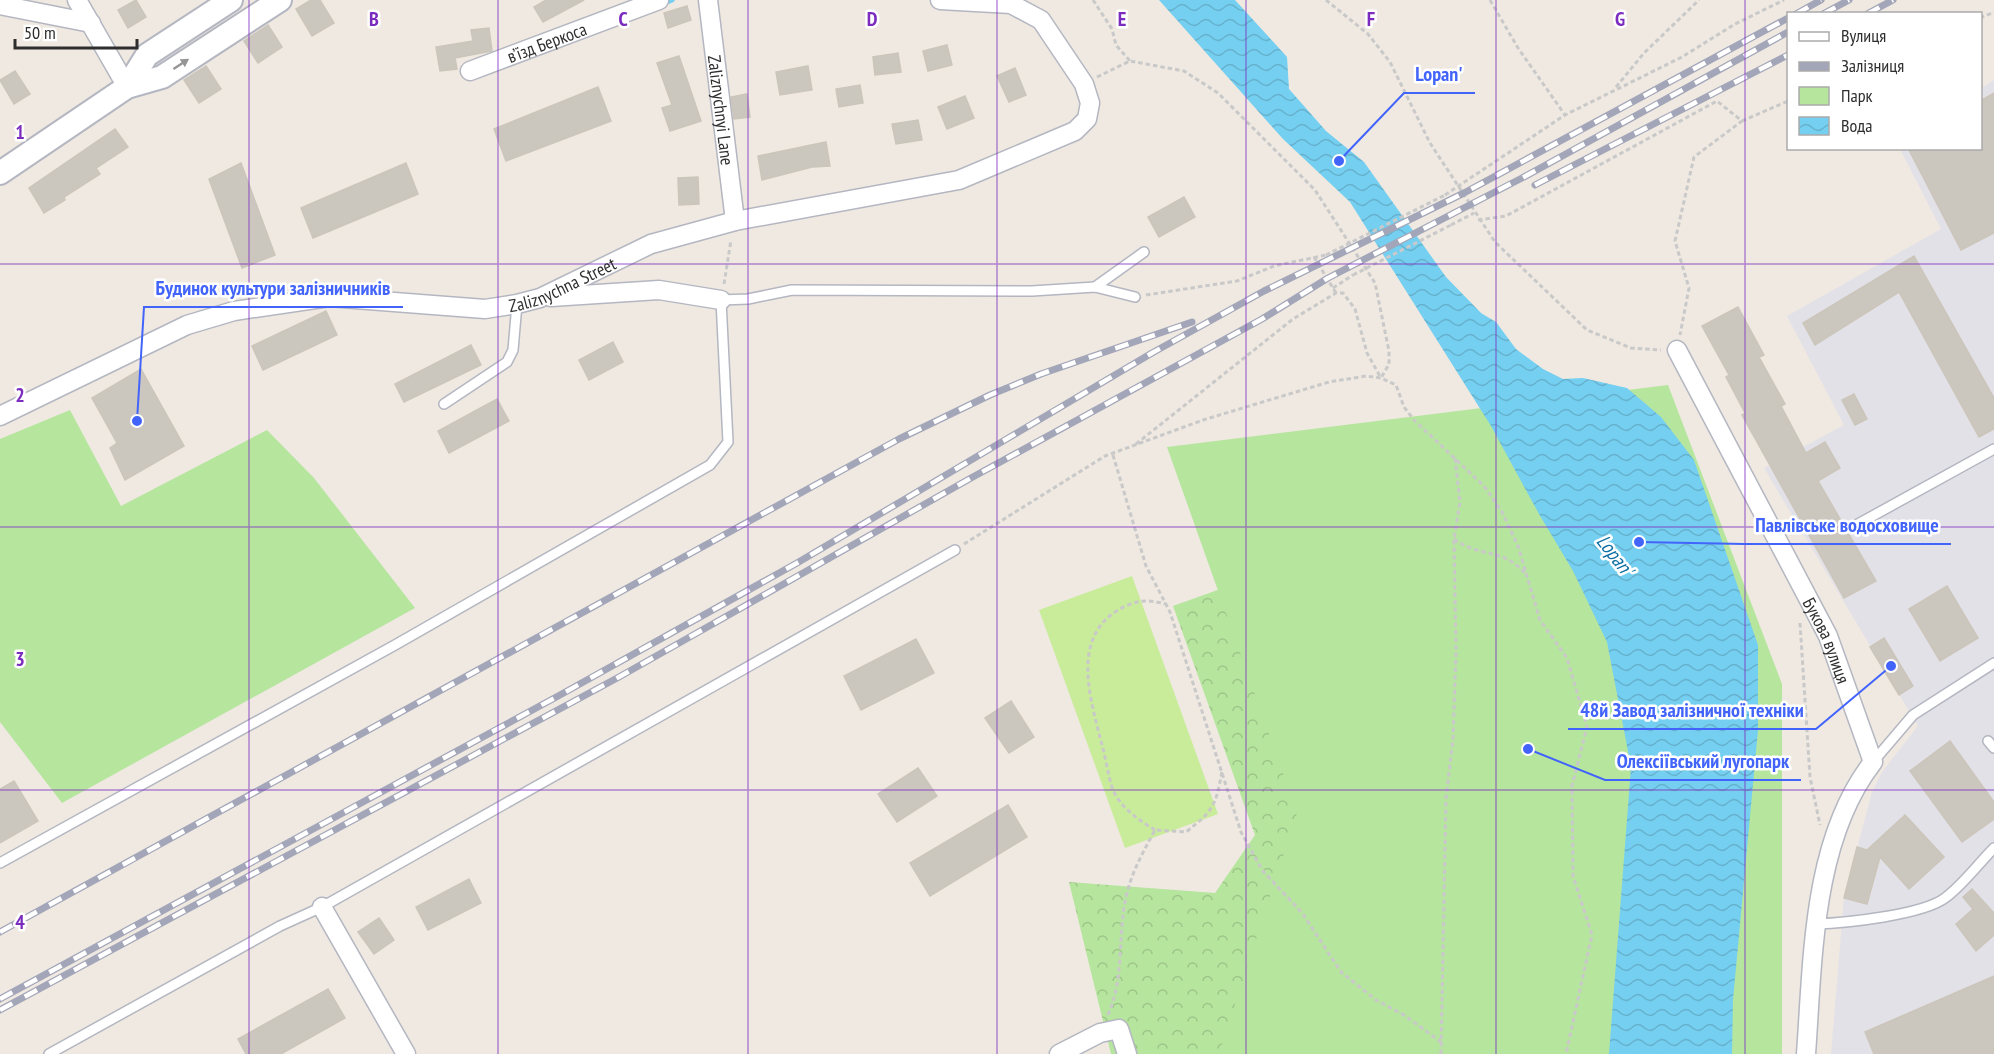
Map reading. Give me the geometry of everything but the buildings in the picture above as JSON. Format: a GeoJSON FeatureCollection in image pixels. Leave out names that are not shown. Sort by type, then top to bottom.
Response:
{"type":"FeatureCollection","features":[{"type":"Feature","properties":{"kind":"street"},"geometry":{"type":"LineString","coordinates":[[77,0],[127,87]]}},
{"type":"Feature","properties":{"kind":"street"},"geometry":{"type":"LineString","coordinates":[[127,87],[147,55],[231,0]]}},
{"type":"Feature","properties":{"kind":"street"},"geometry":{"type":"LineString","coordinates":[[0,173],[127,87],[162,76],[280,0]]}},
{"type":"Feature","properties":{"kind":"street","name":"в’їзд Беркоса"},"geometry":{"type":"LineString","coordinates":[[470,71],[659,0]]}},
{"type":"Feature","properties":{"kind":"street","name":"Zaliznychnyi Lane"},"geometry":{"type":"LineString","coordinates":[[708,0],[735,221]]}},
{"type":"Feature","properties":{"kind":"street"},"geometry":{"type":"LineString","coordinates":[[940,0],[1011,4],[1041,20],[1084,84]]}},
{"type":"Feature","properties":{"kind":"street"},"geometry":{"type":"LineString","coordinates":[[0,5],[91,23]]}},
{"type":"Feature","properties":{"kind":"street","name":"Zaliznychna Street"},"geometry":{"type":"LineString","coordinates":[[0,416],[187,325],[234,311],[328,297],[485,309],[517,304],[540,298],[651,244],[735,221],[959,180],[1075,131],[1087,119],[1090,103],[1084,84]]}},
{"type":"Feature","properties":{"kind":"street"},"geometry":{"type":"LineString","coordinates":[[540,298],[659,290],[721,300]]}},
{"type":"Feature","properties":{"kind":"street","name":"Букова вулиця"},"geometry":{"type":"LineString","coordinates":[[1677,350],[1828,636],[1873,762]]}},
{"type":"Feature","properties":{"kind":"street"},"geometry":{"type":"LineString","coordinates":[[1806,1054],[1815,924],[1832,843],[1857,782],[1873,762]]}},
{"type":"Feature","properties":{"kind":"street"},"geometry":{"type":"LineString","coordinates":[[322,907],[406,1054]]}},
{"type":"Feature","properties":{"kind":"street"},"geometry":{"type":"LineString","coordinates":[[1059,1054],[1100,1033],[1119,1029],[1127,1054]]}},
{"type":"Feature","properties":{"kind":"lane"},"geometry":{"type":"LineString","coordinates":[[1095,287],[1144,252]]}},
{"type":"Feature","properties":{"kind":"lane"},"geometry":{"type":"LineString","coordinates":[[0,863],[395,645],[710,465],[728,442],[721,300],[748,299],[792,290],[1032,291],[1095,287],[1135,297]]}},
{"type":"Feature","properties":{"kind":"lane"},"geometry":{"type":"LineString","coordinates":[[444,404],[507,362],[513,350],[517,304]]}},
{"type":"Feature","properties":{"kind":"lane"},"geometry":{"type":"LineString","coordinates":[[1858,524],[1994,449]]}},
{"type":"Feature","properties":{"kind":"lane"},"geometry":{"type":"LineString","coordinates":[[48,1054],[280,926],[322,907],[955,550]]}},
{"type":"Feature","properties":{"kind":"lane"},"geometry":{"type":"LineString","coordinates":[[1873,762],[1913,715],[1994,663]]}},
{"type":"Feature","properties":{"kind":"lane"},"geometry":{"type":"LineString","coordinates":[[1815,924],[1840,923],[1911,911],[1945,898],[1994,848]]}},
{"type":"Feature","properties":{"kind":"path"},"geometry":{"type":"LineString","coordinates":[[1093,0],[1112,29],[1116,45],[1131,61],[1184,71],[1218,93],[1315,190],[1375,283],[1389,351],[1389,364],[1381,378]]}},
{"type":"Feature","properties":{"kind":"path"},"geometry":{"type":"LineString","coordinates":[[1326,0],[1368,34],[1390,62],[1430,143],[1494,242],[1587,330],[1631,348],[1677,350],[1689,288],[1675,241],[1694,157],[1742,121],[1787,101]]}},
{"type":"Feature","properties":{"kind":"path"},"geometry":{"type":"LineString","coordinates":[[1490,0],[1518,48],[1565,115]]}},
{"type":"Feature","properties":{"kind":"path"},"geometry":{"type":"LineString","coordinates":[[1614,89],[1644,53],[1699,0]]}},
{"type":"Feature","properties":{"kind":"path"},"geometry":{"type":"LineString","coordinates":[[1135,297],[1237,281],[1274,266],[1326,255],[1459,187],[1565,115],[1682,57],[1735,24],[1784,0]]}},
{"type":"Feature","properties":{"kind":"path"},"geometry":{"type":"LineString","coordinates":[[1084,84],[1131,61]]}},
{"type":"Feature","properties":{"kind":"path"},"geometry":{"type":"LineString","coordinates":[[1478,220],[1506,216],[1717,101],[1742,121]]}},
{"type":"Feature","properties":{"kind":"path"},"geometry":{"type":"LineString","coordinates":[[1333,288],[1353,275],[1474,213]]}},
{"type":"Feature","properties":{"kind":"path"},"geometry":{"type":"LineString","coordinates":[[721,300],[735,221]]}},
{"type":"Feature","properties":{"kind":"path"},"geometry":{"type":"LineString","coordinates":[[1314,257],[1336,293]]}},
{"type":"Feature","properties":{"kind":"path"},"geometry":{"type":"LineString","coordinates":[[1133,447],[1293,319],[1336,293],[1343,293],[1354,309],[1367,353],[1381,378]]}},
{"type":"Feature","properties":{"kind":"path"},"geometry":{"type":"LineString","coordinates":[[955,550],[1105,456],[1203,420],[1294,392],[1347,379],[1366,376],[1381,378],[1396,385],[1404,407],[1414,420],[1484,486],[1502,512],[1518,546],[1540,620],[1567,658],[1587,727],[1572,786],[1573,876],[1592,935],[1566,1054]]}},
{"type":"Feature","properties":{"kind":"path"},"geometry":{"type":"LineString","coordinates":[[1113,454],[1146,566],[1166,604],[1241,832],[1262,870],[1304,914],[1341,972],[1376,1000],[1404,1015],[1441,1042]]}},
{"type":"Feature","properties":{"kind":"path"},"geometry":{"type":"LineString","coordinates":[[1441,1054],[1446,798],[1453,739],[1456,652],[1454,539],[1460,502],[1454,456]]}},
{"type":"Feature","properties":{"kind":"path"},"geometry":{"type":"LineString","coordinates":[[1454,539],[1468,550],[1503,555],[1527,575]]}},
{"type":"Feature","properties":{"kind":"path"},"geometry":{"type":"LineString","coordinates":[[1166,604],[1145,599],[1134,601],[1112,614],[1097,630],[1088,653],[1089,690],[1113,790],[1134,817],[1155,830],[1186,832],[1210,813],[1218,794],[1222,770]]}},
{"type":"Feature","properties":{"kind":"path"},"geometry":{"type":"LineString","coordinates":[[1800,612],[1810,777],[1821,828]]}},
{"type":"Feature","properties":{"kind":"path"},"geometry":{"type":"LineString","coordinates":[[1100,1033],[1117,988],[1125,903],[1134,867],[1155,830]]}},
{"type":"Feature","properties":{"kind":"shaded area"},"geometry":{"type":"Polygon","coordinates":[[[1994,80],[1994,1054],[1831,1054],[1844,898],[1872,792],[1882,772],[1918,726],[1764,468],[1844,425],[1787,316],[1941,229],[1901,150],[1982,150],[1982,87],[1994,80]]]}},
{"type":"Feature","properties":{"kind":"green space"},"geometry":{"type":"Polygon","coordinates":[[[1668,385],[1782,684],[1782,1054],[1219,1054],[1297,813],[1167,447],[1668,385]]]}},
{"type":"Feature","properties":{"kind":"green space"},"geometry":{"type":"Polygon","coordinates":[[[70,410],[121,506],[267,430],[314,478],[415,608],[62,803],[0,722],[0,439],[70,410]]]}},
{"type":"Feature","properties":{"kind":"green space"},"geometry":{"type":"Polygon","coordinates":[[[1312,556],[1431,1054],[1111,1054],[1069,882],[1215,893],[1255,835],[1173,606],[1312,556]]]}},
{"type":"Feature","properties":{"kind":"green space"},"geometry":{"type":"Polygon","coordinates":[[[1132,576],[1218,814],[1125,848],[1039,610],[1132,576]]]}},
{"type":"Feature","properties":{"kind":"water"},"geometry":{"type":"Polygon","coordinates":[[[1159,0],[1235,0],[1287,57],[1289,89],[1326,131],[1364,162],[1446,277],[1481,313],[1496,322],[1516,349],[1543,369],[1563,379],[1583,378],[1627,388],[1661,417],[1694,460],[1758,645],[1758,730],[1733,1000],[1732,1054],[1609,1054],[1631,767],[1607,642],[1573,571],[1491,426],[1350,202],[1283,139],[1159,0]]]}},
{"type":"Feature","properties":{"kind":"waterway"},"geometry":{"type":"LineString","coordinates":[[665,3],[672,0]]}},
{"type":"Feature","properties":{"kind":"railway"},"geometry":{"type":"LineString","coordinates":[[1800,12],[1821,0]]}},
{"type":"Feature","properties":{"kind":"railway"},"geometry":{"type":"LineString","coordinates":[[1827,12],[1849,0]]}},
{"type":"Feature","properties":{"kind":"railway"},"geometry":{"type":"LineString","coordinates":[[1871,12],[1893,0]]}},
{"type":"Feature","properties":{"kind":"railway"},"geometry":{"type":"LineString","coordinates":[[0,999],[560,695],[797,563],[1152,353],[1264,291],[1464,193],[1787,19]]}},
{"type":"Feature","properties":{"kind":"railway"},"geometry":{"type":"LineString","coordinates":[[0,1010],[619,677],[971,478],[1262,319],[1328,278],[1522,178],[1787,33]]}},
{"type":"Feature","properties":{"kind":"railway"},"geometry":{"type":"LineString","coordinates":[[1535,185],[1787,56]]}},
{"type":"Feature","properties":{"kind":"railway"},"geometry":{"type":"LineString","coordinates":[[0,932],[899,439],[990,395],[1041,374],[1192,322]]}},
{"type":"Feature","properties":{"kind":"place","name":"Lopan'"},"geometry":{"type":"Point","coordinates":[1339,161]}},
{"type":"Feature","properties":{"kind":"place","name":"Будинок культури залізничників"},"geometry":{"type":"Point","coordinates":[137,421]}},
{"type":"Feature","properties":{"kind":"place","name":"Павлівське водосховище"},"geometry":{"type":"Point","coordinates":[1639,542]}},
{"type":"Feature","properties":{"kind":"place","name":"48й Завод залізничної техніки"},"geometry":{"type":"Point","coordinates":[1891,666]}},
{"type":"Feature","properties":{"kind":"place","name":"Олексіївський лугопарк"},"geometry":{"type":"Point","coordinates":[1528,749]}}]}
